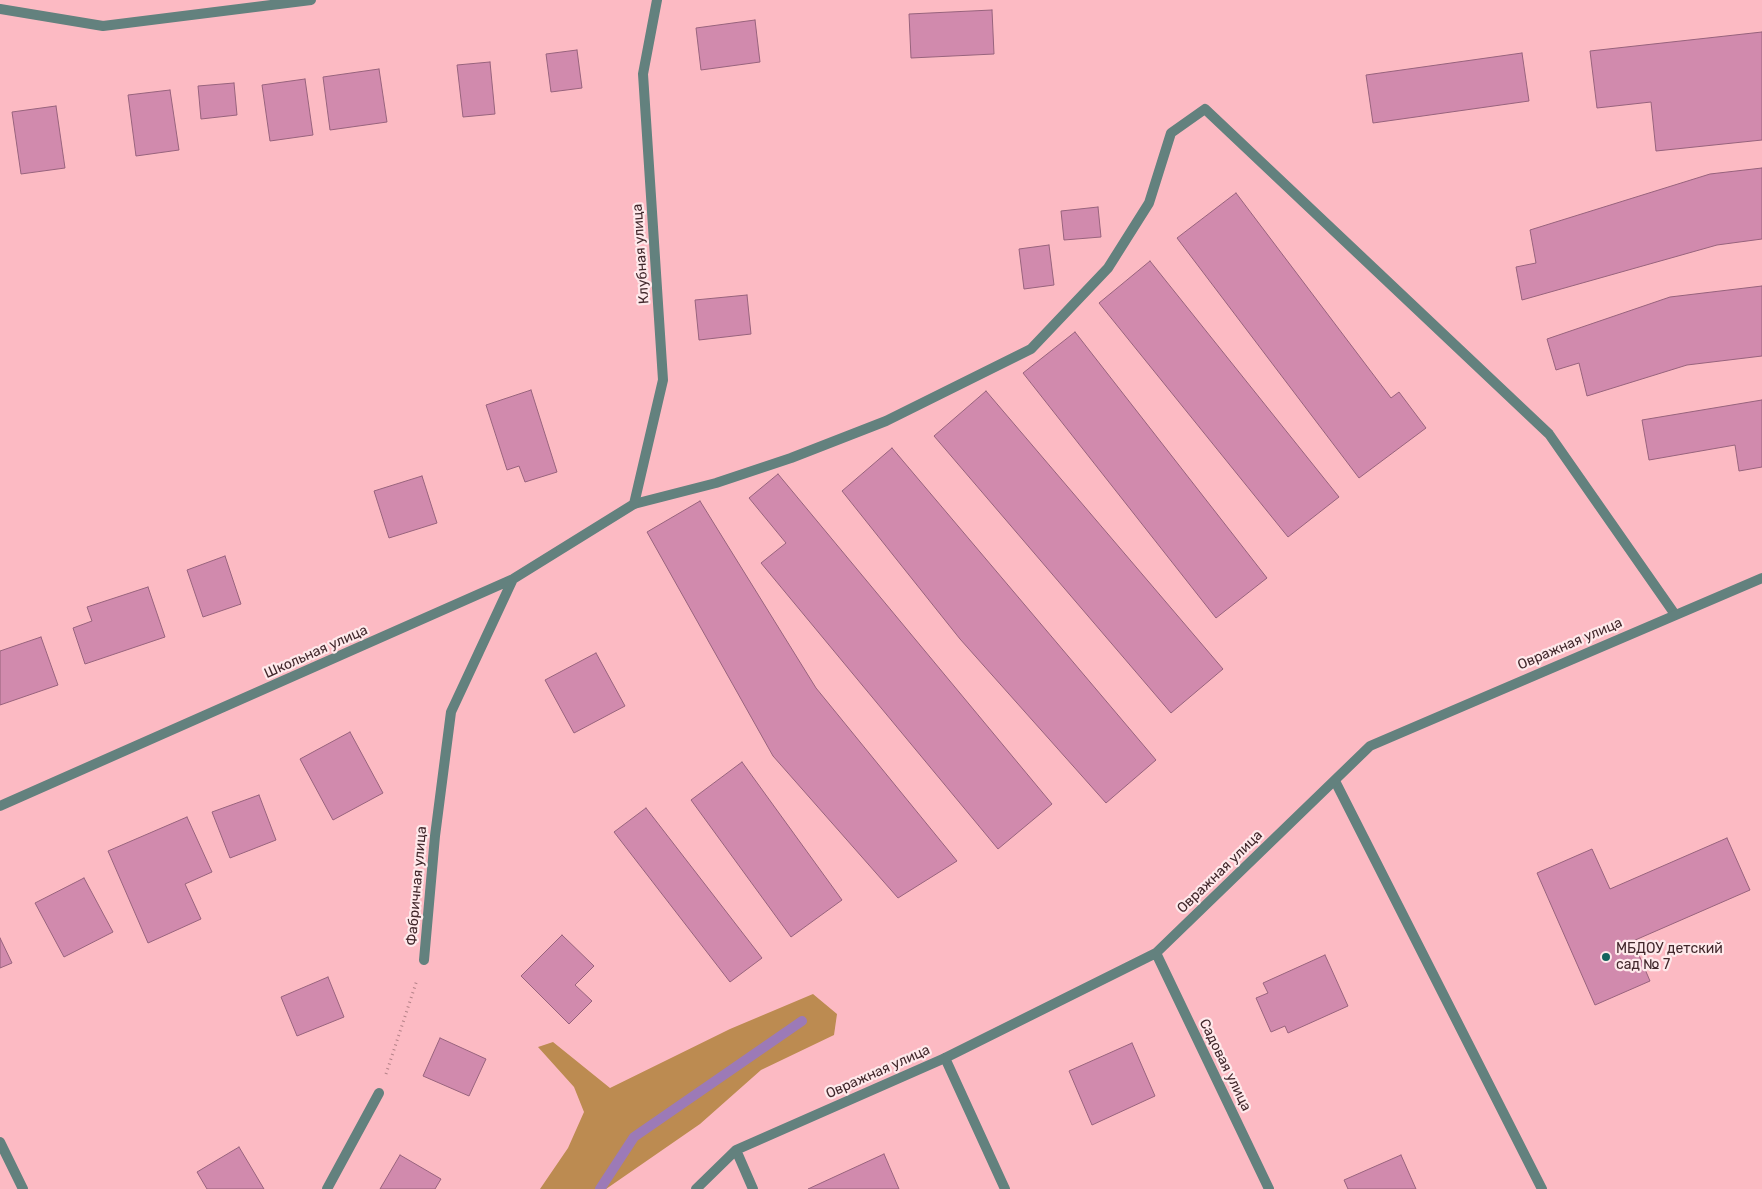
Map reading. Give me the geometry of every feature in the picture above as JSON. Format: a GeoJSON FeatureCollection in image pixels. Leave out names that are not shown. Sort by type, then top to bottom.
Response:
{"type":"FeatureCollection","features":[{"type":"Feature","properties":{"kind":"street"},"geometry":{"type":"LineString","coordinates":[[0,9],[103,26],[311,0]]}},
{"type":"Feature","properties":{"kind":"street","name":"Клубная улица"},"geometry":{"type":"LineString","coordinates":[[634,504],[663,380],[643,74],[657,0]]}},
{"type":"Feature","properties":{"kind":"street","name":"Школьная улица"},"geometry":{"type":"LineString","coordinates":[[0,806],[513,580],[634,504],[716,483],[791,458],[886,421],[1031,349],[1108,268],[1149,203],[1171,133],[1205,109],[1548,434],[1674,613]]}},
{"type":"Feature","properties":{"kind":"street","name":"Овражная улица"},"geometry":{"type":"LineString","coordinates":[[696,1189],[736,1150],[946,1058],[1156,953],[1370,746],[1674,613],[1762,578]]}},
{"type":"Feature","properties":{"kind":"street","name":"Фабричная улица"},"geometry":{"type":"LineString","coordinates":[[424,960],[435,836],[451,712],[513,580]]}},
{"type":"Feature","properties":{"kind":"street"},"geometry":{"type":"LineString","coordinates":[[1335,781],[1542,1189]]}},
{"type":"Feature","properties":{"kind":"street","name":"Садовая улица"},"geometry":{"type":"LineString","coordinates":[[1156,953],[1269,1189]]}},
{"type":"Feature","properties":{"kind":"street"},"geometry":{"type":"LineString","coordinates":[[946,1058],[1005,1189]]}},
{"type":"Feature","properties":{"kind":"street"},"geometry":{"type":"LineString","coordinates":[[327,1189],[379,1093]]}},
{"type":"Feature","properties":{"kind":"street"},"geometry":{"type":"LineString","coordinates":[[0,1142],[24,1189]]}},
{"type":"Feature","properties":{"kind":"street"},"geometry":{"type":"LineString","coordinates":[[736,1150],[753,1189]]}},
{"type":"Feature","properties":{"kind":"path","name":"Фабричная улица"},"geometry":{"type":"LineString","coordinates":[[379,1093],[424,960]]}},
{"type":"Feature","properties":{"kind":"shaded area"},"geometry":{"type":"Polygon","coordinates":[[[813,994],[837,1014],[834,1035],[761,1070],[700,1124],[606,1189],[540,1189],[568,1148],[584,1112],[574,1087],[538,1047],[553,1042],[610,1088],[730,1029],[813,994]]]}},
{"type":"Feature","properties":{"kind":"building"},"geometry":{"type":"Polygon","coordinates":[[[992,10],[994,54],[911,58],[909,14],[992,10]]]}},
{"type":"Feature","properties":{"kind":"building"},"geometry":{"type":"Polygon","coordinates":[[[755,20],[760,62],[701,70],[696,28],[755,20]]]}},
{"type":"Feature","properties":{"kind":"building"},"geometry":{"type":"Polygon","coordinates":[[[1762,32],[1762,140],[1656,151],[1651,102],[1597,108],[1590,51],[1762,32]]]}},
{"type":"Feature","properties":{"kind":"building"},"geometry":{"type":"Polygon","coordinates":[[[577,50],[582,88],[551,92],[546,54],[577,50]]]}},
{"type":"Feature","properties":{"kind":"building"},"geometry":{"type":"Polygon","coordinates":[[[1522,53],[1529,101],[1373,123],[1366,75],[1522,53]]]}},
{"type":"Feature","properties":{"kind":"building"},"geometry":{"type":"Polygon","coordinates":[[[490,62],[495,114],[463,117],[457,65],[490,62]]]}},
{"type":"Feature","properties":{"kind":"building"},"geometry":{"type":"Polygon","coordinates":[[[379,69],[387,122],[330,130],[323,77],[379,69]]]}},
{"type":"Feature","properties":{"kind":"building"},"geometry":{"type":"Polygon","coordinates":[[[305,79],[313,135],[270,141],[262,85],[305,79]]]}},
{"type":"Feature","properties":{"kind":"building"},"geometry":{"type":"Polygon","coordinates":[[[234,83],[237,115],[201,119],[198,86],[234,83]]]}},
{"type":"Feature","properties":{"kind":"building"},"geometry":{"type":"Polygon","coordinates":[[[170,90],[179,150],[136,156],[128,95],[170,90]]]}},
{"type":"Feature","properties":{"kind":"building"},"geometry":{"type":"Polygon","coordinates":[[[56,106],[65,168],[21,174],[12,112],[56,106]]]}},
{"type":"Feature","properties":{"kind":"building"},"geometry":{"type":"Polygon","coordinates":[[[1762,168],[1762,239],[1717,245],[1522,300],[1516,267],[1536,263],[1530,230],[1710,174],[1762,168]]]}},
{"type":"Feature","properties":{"kind":"building"},"geometry":{"type":"Polygon","coordinates":[[[1236,193],[1391,398],[1399,392],[1426,428],[1359,478],[1177,238],[1236,193]]]}},
{"type":"Feature","properties":{"kind":"building"},"geometry":{"type":"Polygon","coordinates":[[[1098,207],[1101,237],[1064,240],[1061,211],[1098,207]]]}},
{"type":"Feature","properties":{"kind":"building"},"geometry":{"type":"Polygon","coordinates":[[[1049,245],[1054,285],[1024,289],[1019,249],[1049,245]]]}},
{"type":"Feature","properties":{"kind":"building"},"geometry":{"type":"Polygon","coordinates":[[[1150,261],[1339,497],[1288,537],[1099,303],[1150,261]]]}},
{"type":"Feature","properties":{"kind":"building"},"geometry":{"type":"Polygon","coordinates":[[[1762,286],[1762,356],[1687,365],[1587,396],[1579,363],[1556,370],[1547,339],[1670,297],[1762,286]]]}},
{"type":"Feature","properties":{"kind":"building"},"geometry":{"type":"Polygon","coordinates":[[[747,295],[751,334],[699,340],[695,300],[747,295]]]}},
{"type":"Feature","properties":{"kind":"building"},"geometry":{"type":"Polygon","coordinates":[[[1075,332],[1267,578],[1216,618],[1023,373],[1075,332]]]}},
{"type":"Feature","properties":{"kind":"building"},"geometry":{"type":"Polygon","coordinates":[[[531,390],[557,472],[525,482],[519,466],[507,470],[486,405],[531,390]]]}},
{"type":"Feature","properties":{"kind":"building"},"geometry":{"type":"Polygon","coordinates":[[[986,391],[1223,669],[1171,713],[934,436],[986,391]]]}},
{"type":"Feature","properties":{"kind":"building"},"geometry":{"type":"Polygon","coordinates":[[[1762,400],[1762,467],[1739,471],[1735,445],[1649,460],[1642,420],[1762,400]]]}},
{"type":"Feature","properties":{"kind":"building"},"geometry":{"type":"Polygon","coordinates":[[[892,448],[1156,760],[1106,803],[960,639],[842,491],[892,448]]]}},
{"type":"Feature","properties":{"kind":"building"},"geometry":{"type":"Polygon","coordinates":[[[778,474],[1052,804],[998,849],[761,563],[786,543],[749,498],[778,474]]]}},
{"type":"Feature","properties":{"kind":"building"},"geometry":{"type":"Polygon","coordinates":[[[422,476],[437,523],[389,538],[374,491],[422,476]]]}},
{"type":"Feature","properties":{"kind":"building"},"geometry":{"type":"Polygon","coordinates":[[[700,501],[816,688],[957,861],[898,898],[773,756],[647,532],[700,501]]]}},
{"type":"Feature","properties":{"kind":"building"},"geometry":{"type":"Polygon","coordinates":[[[225,556],[241,604],[203,617],[187,570],[225,556]]]}},
{"type":"Feature","properties":{"kind":"building"},"geometry":{"type":"Polygon","coordinates":[[[148,587],[165,637],[85,664],[73,628],[92,621],[87,607],[148,587]]]}},
{"type":"Feature","properties":{"kind":"building"},"geometry":{"type":"Polygon","coordinates":[[[41,637],[58,685],[0,705],[0,651],[41,637]]]}},
{"type":"Feature","properties":{"kind":"building"},"geometry":{"type":"Polygon","coordinates":[[[596,653],[625,706],[574,733],[545,680],[596,653]]]}},
{"type":"Feature","properties":{"kind":"building"},"geometry":{"type":"Polygon","coordinates":[[[350,732],[383,793],[333,820],[300,759],[350,732]]]}},
{"type":"Feature","properties":{"kind":"building"},"geometry":{"type":"Polygon","coordinates":[[[742,762],[842,900],[791,937],[691,800],[742,762]]]}},
{"type":"Feature","properties":{"kind":"building"},"geometry":{"type":"Polygon","coordinates":[[[259,795],[276,840],[230,858],[212,812],[259,795]]]}},
{"type":"Feature","properties":{"kind":"building"},"geometry":{"type":"Polygon","coordinates":[[[646,808],[762,958],[730,982],[614,832],[646,808]]]}},
{"type":"Feature","properties":{"kind":"building"},"geometry":{"type":"Polygon","coordinates":[[[187,817],[212,872],[185,884],[201,919],[148,943],[108,851],[187,817]]]}},
{"type":"Feature","properties":{"kind":"building"},"geometry":{"type":"Polygon","coordinates":[[[1727,838],[1750,890],[1633,941],[1650,981],[1595,1005],[1537,873],[1592,849],[1610,889],[1727,838]]]}},
{"type":"Feature","properties":{"kind":"building"},"geometry":{"type":"Polygon","coordinates":[[[84,878],[113,932],[64,957],[35,903],[84,878]]]}},
{"type":"Feature","properties":{"kind":"building"},"geometry":{"type":"Polygon","coordinates":[[[562,935],[594,966],[575,985],[592,1001],[569,1024],[521,976],[562,935]]]}},
{"type":"Feature","properties":{"kind":"building"},"geometry":{"type":"Polygon","coordinates":[[[0,938],[12,963],[0,968],[0,938]]]}},
{"type":"Feature","properties":{"kind":"building"},"geometry":{"type":"Polygon","coordinates":[[[1325,955],[1348,1006],[1288,1033],[1285,1026],[1271,1032],[1256,998],[1268,993],[1263,983],[1325,955]]]}},
{"type":"Feature","properties":{"kind":"building"},"geometry":{"type":"Polygon","coordinates":[[[328,977],[344,1017],[297,1036],[281,997],[328,977]]]}},
{"type":"Feature","properties":{"kind":"building"},"geometry":{"type":"Polygon","coordinates":[[[440,1038],[486,1059],[469,1096],[423,1076],[440,1038]]]}},
{"type":"Feature","properties":{"kind":"building"},"geometry":{"type":"Polygon","coordinates":[[[1132,1043],[1155,1096],[1092,1125],[1069,1071],[1132,1043]]]}},
{"type":"Feature","properties":{"kind":"building"},"geometry":{"type":"Polygon","coordinates":[[[239,1147],[264,1189],[207,1189],[197,1172],[239,1147]]]}},
{"type":"Feature","properties":{"kind":"building"},"geometry":{"type":"Polygon","coordinates":[[[884,1154],[899,1189],[808,1189],[884,1154]]]}},
{"type":"Feature","properties":{"kind":"building"},"geometry":{"type":"Polygon","coordinates":[[[400,1155],[441,1179],[435,1189],[380,1189],[400,1155]]]}},
{"type":"Feature","properties":{"kind":"building"},"geometry":{"type":"Polygon","coordinates":[[[1401,1155],[1416,1189],[1348,1189],[1344,1180],[1401,1155]]]}},
{"type":"Feature","properties":{"kind":"waterway"},"geometry":{"type":"LineString","coordinates":[[600,1189],[634,1137],[802,1021]]}},
{"type":"Feature","properties":{"kind":"place","name":"МБДОУ детский сад № 7"},"geometry":{"type":"Point","coordinates":[1606,957]}}]}
